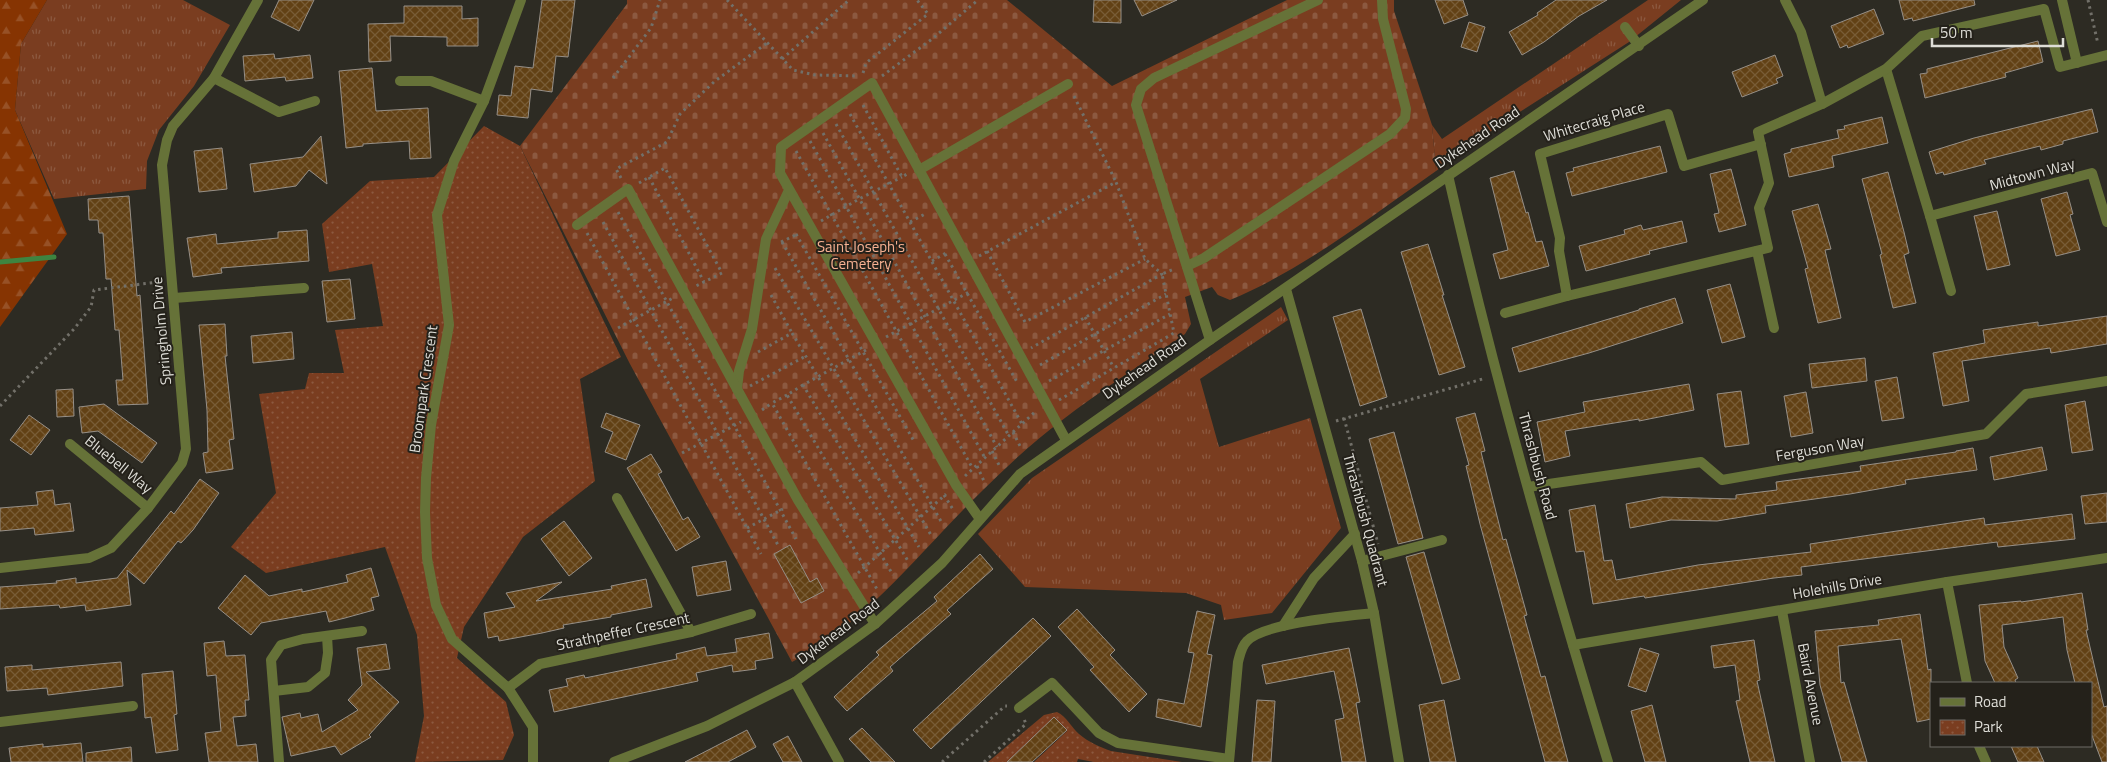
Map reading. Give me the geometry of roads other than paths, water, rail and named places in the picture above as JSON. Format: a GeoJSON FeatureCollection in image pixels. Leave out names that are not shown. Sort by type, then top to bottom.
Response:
{"type":"FeatureCollection","features":[{"type":"Feature","properties":{"kind":"street","name":"Springholm Drive"},"geometry":{"type":"LineString","coordinates":[[0,568],[89,558],[111,548],[148,508],[182,463],[186,449],[162,165],[167,140],[173,126],[214,78],[258,0]]}},
{"type":"Feature","properties":{"kind":"street","name":"Broompark Crescent"},"geometry":{"type":"LineString","coordinates":[[521,0],[484,101],[454,162],[437,215],[449,325],[431,425],[426,478],[426,521],[427,558],[436,605],[452,639],[508,688],[533,727],[533,762]]}},
{"type":"Feature","properties":{"kind":"street"},"geometry":{"type":"LineString","coordinates":[[1210,340],[1136,105],[1141,89],[1154,78],[1318,0]]}},
{"type":"Feature","properties":{"kind":"street"},"geometry":{"type":"LineString","coordinates":[[1186,266],[1204,258],[1390,134],[1405,118],[1406,109],[1383,19],[1382,0]]}},
{"type":"Feature","properties":{"kind":"street","name":"Dykehead Road"},"geometry":{"type":"LineString","coordinates":[[614,762],[707,726],[795,682],[875,624],[942,563],[1020,474],[1210,340],[1703,0]]}},
{"type":"Feature","properties":{"kind":"street"},"geometry":{"type":"LineString","coordinates":[[1785,0],[1801,32],[1822,104]]}},
{"type":"Feature","properties":{"kind":"street"},"geometry":{"type":"LineString","coordinates":[[2062,0],[2077,63]]}},
{"type":"Feature","properties":{"kind":"street"},"geometry":{"type":"LineString","coordinates":[[1505,313],[1567,296],[1768,248],[1759,208],[1769,183],[1758,132],[1822,104],[1886,69],[1922,36],[2044,9],[2060,67],[2104,56]]}},
{"type":"Feature","properties":{"kind":"street"},"geometry":{"type":"LineString","coordinates":[[1625,26],[1638,46]]}},
{"type":"Feature","properties":{"kind":"street"},"geometry":{"type":"LineString","coordinates":[[1886,69],[1930,216],[1950,291]]}},
{"type":"Feature","properties":{"kind":"street"},"geometry":{"type":"LineString","coordinates":[[214,78],[279,112],[314,101]]}},
{"type":"Feature","properties":{"kind":"street"},"geometry":{"type":"LineString","coordinates":[[400,81],[431,81],[484,101]]}},
{"type":"Feature","properties":{"kind":"street"},"geometry":{"type":"LineString","coordinates":[[980,519],[956,485],[789,190],[780,173],[781,147],[872,83],[1066,440]]}},
{"type":"Feature","properties":{"kind":"street"},"geometry":{"type":"LineString","coordinates":[[918,169],[1068,84]]}},
{"type":"Feature","properties":{"kind":"street","name":"Whitecraig Place"},"geometry":{"type":"LineString","coordinates":[[1567,296],[1559,251],[1560,238],[1540,154],[1668,114],[1684,166],[1761,144]]}},
{"type":"Feature","properties":{"kind":"street","name":"Midtown Way"},"geometry":{"type":"LineString","coordinates":[[1930,216],[2092,173],[2107,222]]}},
{"type":"Feature","properties":{"kind":"street","name":"Thrashbush Road"},"geometry":{"type":"LineString","coordinates":[[1448,175],[1471,272],[1528,487],[1608,762]]}},
{"type":"Feature","properties":{"kind":"street"},"geometry":{"type":"LineString","coordinates":[[579,223],[628,190],[798,500],[875,624]]}},
{"type":"Feature","properties":{"kind":"street"},"geometry":{"type":"LineString","coordinates":[[738,391],[742,360],[752,329],[766,239],[789,190]]}},
{"type":"Feature","properties":{"kind":"street"},"geometry":{"type":"LineString","coordinates":[[1757,251],[1774,328]]}},
{"type":"Feature","properties":{"kind":"street"},"geometry":{"type":"LineString","coordinates":[[174,298],[304,288]]}},
{"type":"Feature","properties":{"kind":"street","name":"Thrashbush Quadrant"},"geometry":{"type":"LineString","coordinates":[[1286,289],[1355,534],[1374,612],[1399,762]]}},
{"type":"Feature","properties":{"kind":"street","name":"Ferguson Way"},"geometry":{"type":"LineString","coordinates":[[1528,487],[1701,462],[1722,480],[1986,434],[2026,394],[2107,381]]}},
{"type":"Feature","properties":{"kind":"street","name":"Bluebell Way"},"geometry":{"type":"LineString","coordinates":[[70,444],[148,508]]}},
{"type":"Feature","properties":{"kind":"street"},"geometry":{"type":"LineString","coordinates":[[618,498],[691,632]]}},
{"type":"Feature","properties":{"kind":"street"},"geometry":{"type":"LineString","coordinates":[[1283,626],[1314,578],[1355,534]]}},
{"type":"Feature","properties":{"kind":"street"},"geometry":{"type":"LineString","coordinates":[[1362,562],[1442,540]]}},
{"type":"Feature","properties":{"kind":"street","name":"Holehills Drive"},"geometry":{"type":"LineString","coordinates":[[1573,645],[1947,582],[2107,558]]}},
{"type":"Feature","properties":{"kind":"street"},"geometry":{"type":"LineString","coordinates":[[1947,582],[1966,682]]}},
{"type":"Feature","properties":{"kind":"street","name":"Baird Avenue"},"geometry":{"type":"LineString","coordinates":[[1782,611],[1810,762]]}},
{"type":"Feature","properties":{"kind":"street"},"geometry":{"type":"LineString","coordinates":[[1019,708],[1052,683],[1099,732],[1118,743],[1229,761],[1238,662],[1241,650],[1248,640],[1283,626],[1374,612]]}},
{"type":"Feature","properties":{"kind":"street","name":"Strathpeffer Crescent"},"geometry":{"type":"LineString","coordinates":[[508,688],[540,664],[691,632],[751,614]]}},
{"type":"Feature","properties":{"kind":"street"},"geometry":{"type":"LineString","coordinates":[[279,762],[270,660],[281,645],[303,638],[362,631]]}},
{"type":"Feature","properties":{"kind":"street"},"geometry":{"type":"LineString","coordinates":[[273,687],[308,687],[325,673],[328,653],[327,636]]}},
{"type":"Feature","properties":{"kind":"street"},"geometry":{"type":"LineString","coordinates":[[795,682],[839,762]]}},
{"type":"Feature","properties":{"kind":"street"},"geometry":{"type":"LineString","coordinates":[[0,722],[133,706]]}},
{"type":"Feature","properties":{"kind":"street"},"geometry":{"type":"LineString","coordinates":[[1979,747],[1986,762]]}},
{"type":"Feature","properties":{"kind":"waterway"},"geometry":{"type":"LineString","coordinates":[[0,262],[54,257]]}},
{"type":"Feature","properties":{"kind":"park label","name":"Saint Joseph's Cemetery"},"geometry":{"type":"Point","coordinates":[861,254]}}]}
